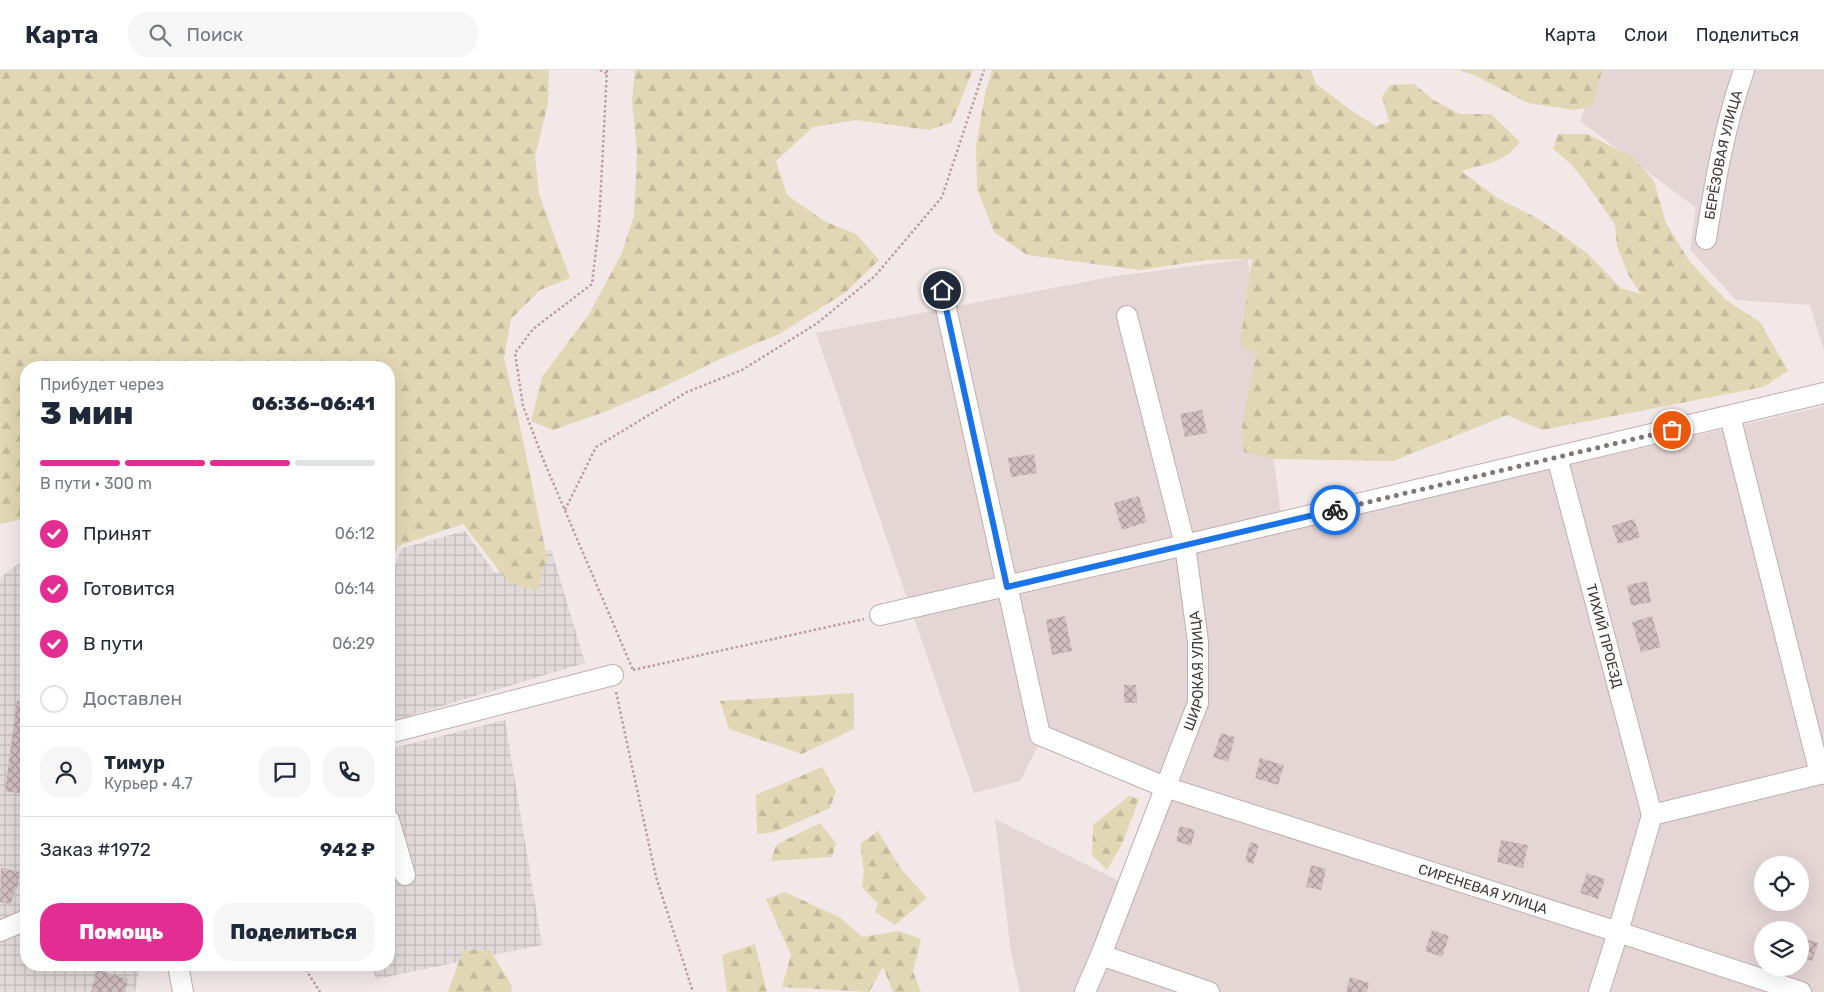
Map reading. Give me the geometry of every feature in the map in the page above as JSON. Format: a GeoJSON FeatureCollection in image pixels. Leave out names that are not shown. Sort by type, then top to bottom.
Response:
{"type":"FeatureCollection","features":[{"type":"Feature","properties":{"kind":"street","name":"БЕРЁЗОВАЯ УЛИЦА"},"geometry":{"type":"LineString","coordinates":[[1706,239],[1718,163],[1732,103],[1744,70]]}},
{"type":"Feature","properties":{"kind":"street"},"geometry":{"type":"LineString","coordinates":[[942,290],[1007,587]]}},
{"type":"Feature","properties":{"kind":"street","name":"ШИРОКАЯ УЛИЦА"},"geometry":{"type":"LineString","coordinates":[[1085,992],[1198,703],[1198,642],[1185,545],[1127,316]]}},
{"type":"Feature","properties":{"kind":"street"},"geometry":{"type":"LineString","coordinates":[[880,615],[1007,587],[1824,393]]}},
{"type":"Feature","properties":{"kind":"street"},"geometry":{"type":"LineString","coordinates":[[1599,992],[1652,815],[1822,774],[1730,416]]}},
{"type":"Feature","properties":{"kind":"street","name":"ТИХИЙ ПРОЕЗД"},"geometry":{"type":"LineString","coordinates":[[1556,457],[1652,815]]}},
{"type":"Feature","properties":{"kind":"street","name":"СИРЕНЕВАЯ УЛИЦА"},"geometry":{"type":"LineString","coordinates":[[1007,587],[1040,735],[1166,787],[1801,992]]}},
{"type":"Feature","properties":{"kind":"street"},"geometry":{"type":"LineString","coordinates":[[395,731],[613,674]]}},
{"type":"Feature","properties":{"kind":"street"},"geometry":{"type":"LineString","coordinates":[[395,841],[405,875]]}},
{"type":"Feature","properties":{"kind":"street"},"geometry":{"type":"LineString","coordinates":[[0,931],[20,923]]}},
{"type":"Feature","properties":{"kind":"street"},"geometry":{"type":"LineString","coordinates":[[1101,955],[1209,992]]}},
{"type":"Feature","properties":{"kind":"street"},"geometry":{"type":"LineString","coordinates":[[179,971],[183,992]]}},
{"type":"Feature","properties":{"kind":"path"},"geometry":{"type":"LineString","coordinates":[[600,70],[607,74]]}},
{"type":"Feature","properties":{"kind":"path"},"geometry":{"type":"LineString","coordinates":[[607,70],[599,224],[592,284],[533,329],[516,353],[523,406],[543,459],[633,670]]}},
{"type":"Feature","properties":{"kind":"path"},"geometry":{"type":"LineString","coordinates":[[565,510],[596,447],[687,392],[742,370],[816,324],[875,276],[942,197],[984,70]]}},
{"type":"Feature","properties":{"kind":"path"},"geometry":{"type":"LineString","coordinates":[[693,992],[656,877],[613,674],[880,615]]}},
{"type":"Feature","properties":{"kind":"path"},"geometry":{"type":"LineString","coordinates":[[307,971],[320,992]]}},
{"type":"Feature","properties":{"kind":"shaded area"},"geometry":{"type":"Polygon","coordinates":[[[1599,70],[1824,70],[1824,351],[1810,305],[1736,300],[1690,250],[1696,208],[1580,121],[1599,70]]]}},
{"type":"Feature","properties":{"kind":"shaded area"},"geometry":{"type":"Polygon","coordinates":[[[1248,259],[1283,531],[1824,406],[1824,992],[1020,992],[1011,953],[995,819],[1119,881],[1155,792],[1039,744],[1020,781],[974,793],[816,333],[1116,276],[1248,259]]]}},
{"type":"Feature","properties":{"kind":"shaded area"},"geometry":{"type":"Polygon","coordinates":[[[465,531],[495,573],[551,549],[585,663],[395,720],[395,564],[402,548],[465,531]]]}},
{"type":"Feature","properties":{"kind":"shaded area"},"geometry":{"type":"Polygon","coordinates":[[[20,563],[20,915],[0,923],[0,579],[20,563]]]}},
{"type":"Feature","properties":{"kind":"shaded area"},"geometry":{"type":"Polygon","coordinates":[[[505,720],[542,945],[376,979],[374,971],[395,971],[395,748],[505,720]]]}},
{"type":"Feature","properties":{"kind":"shaded area"},"geometry":{"type":"Polygon","coordinates":[[[20,930],[20,971],[139,971],[135,992],[0,992],[0,938],[20,930]]]}},
{"type":"Feature","properties":{"kind":"green space"},"geometry":{"type":"Polygon","coordinates":[[[0,70],[549,70],[548,104],[535,156],[539,194],[570,278],[540,290],[511,319],[504,358],[547,557],[537,591],[509,583],[463,524],[398,546],[395,554],[395,361],[20,361],[20,519],[0,524],[0,70]]]}},
{"type":"Feature","properties":{"kind":"green space"},"geometry":{"type":"Polygon","coordinates":[[[635,70],[973,70],[952,122],[929,130],[856,120],[813,127],[776,161],[787,195],[824,221],[856,234],[879,260],[846,292],[779,334],[720,359],[661,388],[604,412],[553,430],[531,421],[542,377],[589,314],[621,255],[634,216],[637,152],[632,101],[635,70]]]}},
{"type":"Feature","properties":{"kind":"green space"},"geometry":{"type":"Polygon","coordinates":[[[992,70],[1311,70],[1316,84],[1376,126],[1389,122],[1382,97],[1390,85],[1414,84],[1435,101],[1460,114],[1491,114],[1520,142],[1509,154],[1494,162],[1461,171],[1499,199],[1533,216],[1558,232],[1588,254],[1621,288],[1641,294],[1629,276],[1617,246],[1615,225],[1570,163],[1553,149],[1558,134],[1587,134],[1634,158],[1654,181],[1666,223],[1690,262],[1726,300],[1760,322],[1788,371],[1763,387],[1542,430],[1507,415],[1393,461],[1273,459],[1244,452],[1242,428],[1256,355],[1240,345],[1252,259],[1207,260],[1140,270],[1027,255],[994,232],[977,189],[976,146],[985,94],[992,70]]]}},
{"type":"Feature","properties":{"kind":"green space"},"geometry":{"type":"Polygon","coordinates":[[[1458,70],[1602,70],[1593,106],[1574,110],[1528,103],[1474,75],[1458,70]]]}},
{"type":"Feature","properties":{"kind":"green space"},"geometry":{"type":"Polygon","coordinates":[[[854,693],[854,729],[802,754],[729,729],[720,701],[854,693]]]}},
{"type":"Feature","properties":{"kind":"green space"},"geometry":{"type":"Polygon","coordinates":[[[822,767],[836,791],[830,808],[775,832],[757,834],[756,795],[822,767]]]}},
{"type":"Feature","properties":{"kind":"green space"},"geometry":{"type":"Polygon","coordinates":[[[1129,796],[1139,799],[1123,842],[1107,870],[1092,855],[1093,825],[1129,796]]]}},
{"type":"Feature","properties":{"kind":"green space"},"geometry":{"type":"Polygon","coordinates":[[[820,823],[836,843],[832,857],[771,861],[776,845],[820,823]]]}},
{"type":"Feature","properties":{"kind":"green space"},"geometry":{"type":"Polygon","coordinates":[[[878,831],[901,869],[927,898],[895,925],[875,912],[878,904],[862,887],[864,871],[860,844],[878,831]]]}},
{"type":"Feature","properties":{"kind":"green space"},"geometry":{"type":"Polygon","coordinates":[[[785,892],[841,918],[862,937],[899,931],[921,939],[913,972],[921,992],[893,992],[883,967],[869,992],[782,987],[791,955],[766,899],[785,892]]]}},
{"type":"Feature","properties":{"kind":"green space"},"geometry":{"type":"Polygon","coordinates":[[[755,944],[767,992],[727,992],[722,955],[755,944]]]}},
{"type":"Feature","properties":{"kind":"green space"},"geometry":{"type":"Polygon","coordinates":[[[463,950],[490,950],[512,986],[511,992],[448,992],[463,950]]]}},
{"type":"Feature","properties":{"kind":"building"},"geometry":{"type":"Polygon","coordinates":[[[1202,410],[1207,433],[1185,437],[1180,414],[1202,410]]]}},
{"type":"Feature","properties":{"kind":"building"},"geometry":{"type":"Polygon","coordinates":[[[1034,454],[1037,473],[1011,477],[1008,458],[1034,454]]]}},
{"type":"Feature","properties":{"kind":"building"},"geometry":{"type":"Polygon","coordinates":[[[1139,496],[1147,522],[1122,530],[1114,503],[1139,496]]]}},
{"type":"Feature","properties":{"kind":"building"},"geometry":{"type":"Polygon","coordinates":[[[1634,519],[1640,537],[1618,544],[1612,526],[1634,519]]]}},
{"type":"Feature","properties":{"kind":"building"},"geometry":{"type":"Polygon","coordinates":[[[1647,581],[1651,602],[1631,606],[1627,585],[1647,581]]]}},
{"type":"Feature","properties":{"kind":"building"},"geometry":{"type":"Polygon","coordinates":[[[1065,616],[1072,651],[1052,655],[1046,620],[1065,616]]]}},
{"type":"Feature","properties":{"kind":"building"},"geometry":{"type":"Polygon","coordinates":[[[1652,616],[1661,647],[1641,652],[1632,622],[1652,616]]]}},
{"type":"Feature","properties":{"kind":"building"},"geometry":{"type":"Polygon","coordinates":[[[1124,685],[1136,685],[1137,703],[1124,703],[1124,685]]]}},
{"type":"Feature","properties":{"kind":"building"},"geometry":{"type":"Polygon","coordinates":[[[17,701],[20,701],[20,793],[5,791],[17,701]]]}},
{"type":"Feature","properties":{"kind":"building"},"geometry":{"type":"Polygon","coordinates":[[[1221,733],[1235,737],[1228,762],[1213,757],[1221,733]]]}},
{"type":"Feature","properties":{"kind":"building"},"geometry":{"type":"Polygon","coordinates":[[[1260,758],[1284,765],[1278,785],[1255,778],[1260,758]]]}},
{"type":"Feature","properties":{"kind":"building"},"geometry":{"type":"Polygon","coordinates":[[[1180,826],[1195,830],[1191,846],[1176,841],[1180,826]]]}},
{"type":"Feature","properties":{"kind":"building"},"geometry":{"type":"Polygon","coordinates":[[[1501,840],[1528,845],[1523,868],[1497,862],[1501,840]]]}},
{"type":"Feature","properties":{"kind":"building"},"geometry":{"type":"Polygon","coordinates":[[[1250,842],[1259,845],[1253,864],[1245,861],[1250,842]]]}},
{"type":"Feature","properties":{"kind":"building"},"geometry":{"type":"Polygon","coordinates":[[[1311,865],[1326,869],[1321,890],[1306,887],[1311,865]]]}},
{"type":"Feature","properties":{"kind":"building"},"geometry":{"type":"Polygon","coordinates":[[[1,868],[20,872],[11,904],[0,902],[1,868]]]}},
{"type":"Feature","properties":{"kind":"building"},"geometry":{"type":"Polygon","coordinates":[[[1587,873],[1605,879],[1598,899],[1580,893],[1587,873]]]}},
{"type":"Feature","properties":{"kind":"building"},"geometry":{"type":"Polygon","coordinates":[[[1432,930],[1449,936],[1442,957],[1425,951],[1432,930]]]}},
{"type":"Feature","properties":{"kind":"building"},"geometry":{"type":"Polygon","coordinates":[[[1809,940],[1818,943],[1812,961],[1809,960],[1809,940]]]}},
{"type":"Feature","properties":{"kind":"building"},"geometry":{"type":"Polygon","coordinates":[[[97,971],[128,979],[125,992],[91,992],[97,971]]]}},
{"type":"Feature","properties":{"kind":"building"},"geometry":{"type":"Polygon","coordinates":[[[1350,977],[1369,983],[1367,992],[1346,992],[1350,977]]]}},
{"type":"Feature","properties":{"kind":"way so far"},"geometry":{"type":"LineString","coordinates":[[1335,510],[1672,430]]}},
{"type":"Feature","properties":{"kind":"route"},"geometry":{"type":"LineString","coordinates":[[942,290],[1007,587],[1335,510]]}}]}
